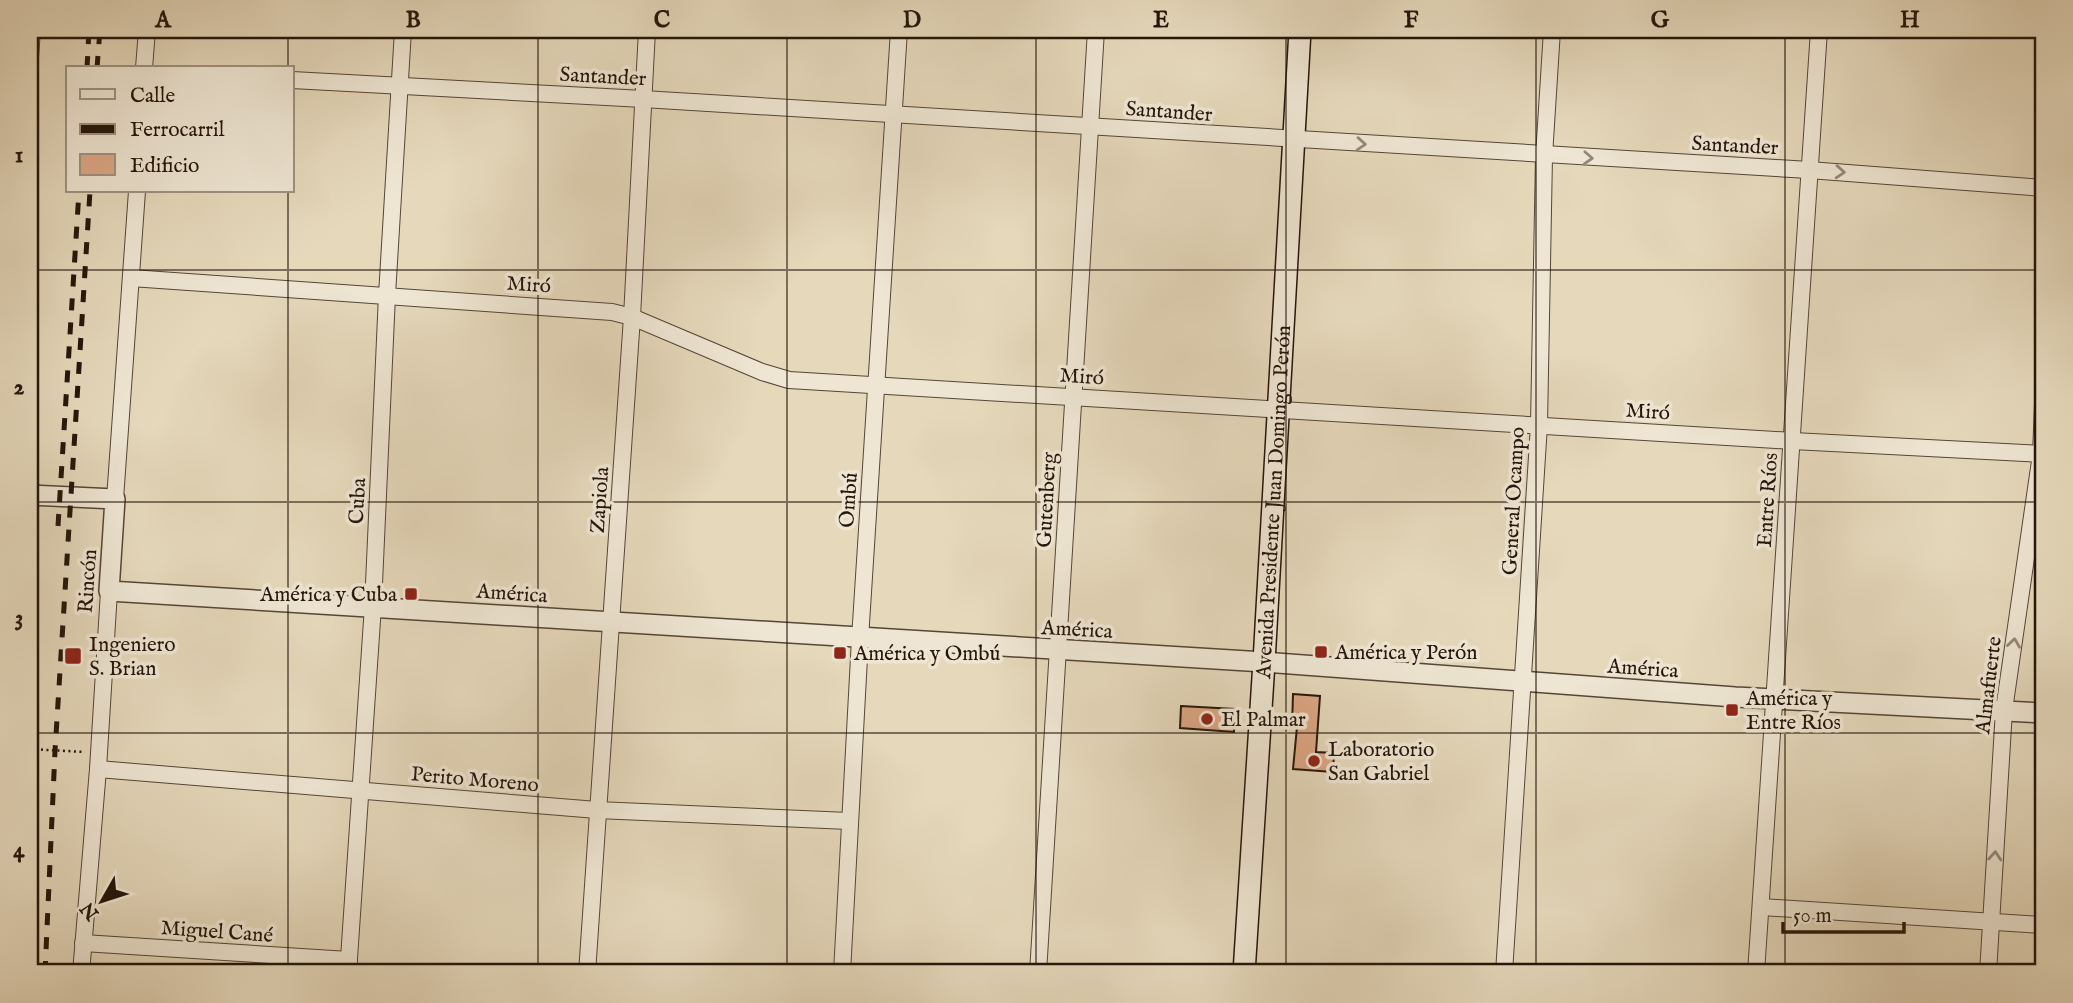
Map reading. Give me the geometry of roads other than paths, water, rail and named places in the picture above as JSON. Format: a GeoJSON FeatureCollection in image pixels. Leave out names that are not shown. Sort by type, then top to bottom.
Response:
{"type":"FeatureCollection","features":[{"type":"Feature","properties":{"kind":"main road","name":"Avenida Presidente Juan Domingo Perón"},"geometry":{"type":"LineString","coordinates":[[1244,973],[1300,30]]}},
{"type":"Feature","properties":{"kind":"street"},"geometry":{"type":"LineString","coordinates":[[30,57],[32,30]]}},
{"type":"Feature","properties":{"kind":"street"},"geometry":{"type":"LineString","coordinates":[[144,66],[147,30]]}},
{"type":"Feature","properties":{"kind":"street","name":"Cuba"},"geometry":{"type":"LineString","coordinates":[[348,967],[373,606],[387,295],[403,30]]}},
{"type":"Feature","properties":{"kind":"street","name":"Zapiola"},"geometry":{"type":"LineString","coordinates":[[587,973],[632,317],[647,30]]}},
{"type":"Feature","properties":{"kind":"street","name":"Ombú"},"geometry":{"type":"LineString","coordinates":[[842,973],[860,639],[899,30]]}},
{"type":"Feature","properties":{"kind":"street","name":"Gutenberg"},"geometry":{"type":"LineString","coordinates":[[1038,973],[1096,30]]}},
{"type":"Feature","properties":{"kind":"street","name":"General Ocampo"},"geometry":{"type":"LineString","coordinates":[[1504,973],[1539,425],[1544,156],[1552,30]]}},
{"type":"Feature","properties":{"kind":"street","name":"Entre Ríos"},"geometry":{"type":"LineString","coordinates":[[1756,973],[1819,30]]}},
{"type":"Feature","properties":{"kind":"street","name":"Santander"},"geometry":{"type":"LineString","coordinates":[[294,80],[1809,170],[2043,188]]}},
{"type":"Feature","properties":{"kind":"street","name":"Rincón"},"geometry":{"type":"LineString","coordinates":[[81,973],[137,192]]}},
{"type":"Feature","properties":{"kind":"street","name":"Miró"},"geometry":{"type":"LineString","coordinates":[[131,278],[612,312],[632,317],[789,380],[2042,454]]}},
{"type":"Feature","properties":{"kind":"street","name":"Almafuerte"},"geometry":{"type":"LineString","coordinates":[[1988,973],[2004,710],[2042,454],[2043,404]]}},
{"type":"Feature","properties":{"kind":"street"},"geometry":{"type":"LineString","coordinates":[[30,495],[115,499]]}},
{"type":"Feature","properties":{"kind":"street","name":"América"},"geometry":{"type":"LineString","coordinates":[[109,591],[1264,662],[1774,699],[2043,713]]}},
{"type":"Feature","properties":{"kind":"street","name":"Perito Moreno"},"geometry":{"type":"LineString","coordinates":[[98,761],[360,790],[597,810],[849,821]]}},
{"type":"Feature","properties":{"kind":"street"},"geometry":{"type":"LineString","coordinates":[[1762,907],[2043,925]]}},
{"type":"Feature","properties":{"kind":"street","name":"Miguel Cané"},"geometry":{"type":"LineString","coordinates":[[83,943],[348,967]]}},
{"type":"Feature","properties":{"kind":"railway"},"geometry":{"type":"LineString","coordinates":[[87,66],[89,30]]}},
{"type":"Feature","properties":{"kind":"railway"},"geometry":{"type":"LineString","coordinates":[[97,66],[100,30]]}},
{"type":"Feature","properties":{"kind":"railway"},"geometry":{"type":"LineString","coordinates":[[58,526],[79,192]]}},
{"type":"Feature","properties":{"kind":"railway"},"geometry":{"type":"LineString","coordinates":[[45,973],[55,751],[90,192]]}},
{"type":"Feature","properties":{"kind":"place","name":"América y Cuba"},"geometry":{"type":"Point","coordinates":[411,594]}},
{"type":"Feature","properties":{"kind":"place","name":"América y Perón"},"geometry":{"type":"Point","coordinates":[1321,652]}},
{"type":"Feature","properties":{"kind":"place","name":"América y Ombú"},"geometry":{"type":"Point","coordinates":[840,653]}},
{"type":"Feature","properties":{"kind":"place","name":"Ingeniero S. Brian"},"geometry":{"type":"Point","coordinates":[73,656]}},
{"type":"Feature","properties":{"kind":"place","name":"América y Entre Ríos"},"geometry":{"type":"Point","coordinates":[1732,710]}},
{"type":"Feature","properties":{"kind":"place","name":"El Palmar"},"geometry":{"type":"Point","coordinates":[1207,719]}},
{"type":"Feature","properties":{"kind":"place","name":"Laboratorio San Gabriel"},"geometry":{"type":"Point","coordinates":[1314,761]}}]}
